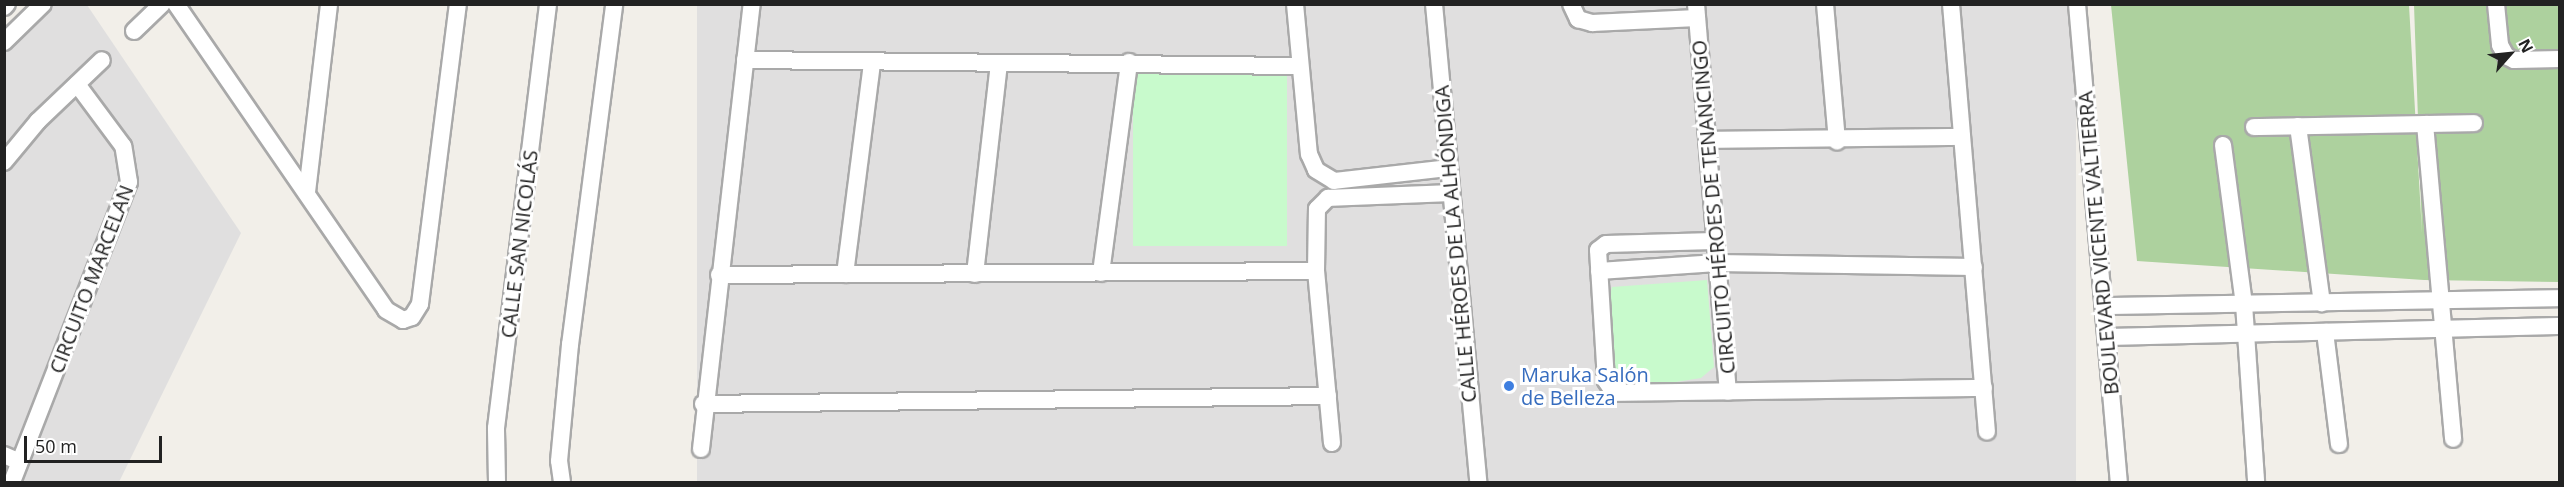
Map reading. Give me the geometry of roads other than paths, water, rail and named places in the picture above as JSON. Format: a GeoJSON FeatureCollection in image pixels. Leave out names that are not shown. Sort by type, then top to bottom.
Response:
{"type":"FeatureCollection","features":[{"type":"Feature","properties":{"kind":"street"},"geometry":{"type":"LineString","coordinates":[[4,42],[43,4]]}},
{"type":"Feature","properties":{"kind":"street"},"geometry":{"type":"LineString","coordinates":[[135,31],[162,4]]}},
{"type":"Feature","properties":{"kind":"street"},"geometry":{"type":"LineString","coordinates":[[176,4],[386,310],[398,319],[412,317],[420,304],[458,4]]}},
{"type":"Feature","properties":{"kind":"street"},"geometry":{"type":"LineString","coordinates":[[307,192],[329,4]]}},
{"type":"Feature","properties":{"kind":"street","name":"CALLE SAN NICOLÁS"},"geometry":{"type":"LineString","coordinates":[[497,483],[496,428],[548,4]]}},
{"type":"Feature","properties":{"kind":"street"},"geometry":{"type":"LineString","coordinates":[[561,482],[559,461],[570,345],[614,4]]}},
{"type":"Feature","properties":{"kind":"street"},"geometry":{"type":"LineString","coordinates":[[701,449],[704,404],[752,4]]}},
{"type":"Feature","properties":{"kind":"street"},"geometry":{"type":"LineString","coordinates":[[1294,4],[1311,162],[1321,176],[1334,181],[1448,168]]}},
{"type":"Feature","properties":{"kind":"street","name":"CALLE HÉROES DE LA ALHÓNDIGA"},"geometry":{"type":"LineString","coordinates":[[1434,4],[1478,483]]}},
{"type":"Feature","properties":{"kind":"street","name":"CIRCUITO HÉROES DE TENANCINGO"},"geometry":{"type":"LineString","coordinates":[[1571,4],[1578,19],[1592,23],[1696,11],[1728,392],[1984,388]]}},
{"type":"Feature","properties":{"kind":"street"},"geometry":{"type":"LineString","coordinates":[[1825,4],[1837,141]]}},
{"type":"Feature","properties":{"kind":"street"},"geometry":{"type":"LineString","coordinates":[[1951,4],[1987,432]]}},
{"type":"Feature","properties":{"kind":"street","name":"BOULEVARD VICENTE VALTIERRA"},"geometry":{"type":"LineString","coordinates":[[2077,4],[2119,483]]}},
{"type":"Feature","properties":{"kind":"street"},"geometry":{"type":"LineString","coordinates":[[2496,4],[2500,45],[2506,56],[2514,60],[2559,59]]}},
{"type":"Feature","properties":{"kind":"street"},"geometry":{"type":"LineString","coordinates":[[4,162],[102,60]]}},
{"type":"Feature","properties":{"kind":"street"},"geometry":{"type":"LineString","coordinates":[[745,60],[872,64],[1129,62],[1300,66]]}},
{"type":"Feature","properties":{"kind":"street"},"geometry":{"type":"LineString","coordinates":[[1101,273],[1129,62]]}},
{"type":"Feature","properties":{"kind":"street"},"geometry":{"type":"LineString","coordinates":[[975,274],[999,63]]}},
{"type":"Feature","properties":{"kind":"street"},"geometry":{"type":"LineString","coordinates":[[845,274],[872,64]]}},
{"type":"Feature","properties":{"kind":"street","name":"CIRCUITO MARCELAN"},"geometry":{"type":"LineString","coordinates":[[12,483],[12,459],[129,182],[123,146],[77,84]]}},
{"type":"Feature","properties":{"kind":"street"},"geometry":{"type":"LineString","coordinates":[[2254,127],[2474,123]]}},
{"type":"Feature","properties":{"kind":"street"},"geometry":{"type":"LineString","coordinates":[[2425,124],[2453,439]]}},
{"type":"Feature","properties":{"kind":"street"},"geometry":{"type":"LineString","coordinates":[[2298,126],[2322,303]]}},
{"type":"Feature","properties":{"kind":"street"},"geometry":{"type":"LineString","coordinates":[[1707,140],[1837,141],[1962,137]]}},
{"type":"Feature","properties":{"kind":"street"},"geometry":{"type":"LineString","coordinates":[[2223,145],[2244,304],[2256,483]]}},
{"type":"Feature","properties":{"kind":"street"},"geometry":{"type":"LineString","coordinates":[[1332,443],[1316,271],[1317,209],[1328,198],[1450,193]]}},
{"type":"Feature","properties":{"kind":"street"},"geometry":{"type":"LineString","coordinates":[[1714,241],[1606,244],[1598,250],[1606,381],[1610,391],[1625,394],[1728,392]]}},
{"type":"Feature","properties":{"kind":"street"},"geometry":{"type":"LineString","coordinates":[[1599,271],[1717,263],[1974,267]]}},
{"type":"Feature","properties":{"kind":"street"},"geometry":{"type":"LineString","coordinates":[[719,275],[1316,271]]}},
{"type":"Feature","properties":{"kind":"street"},"geometry":{"type":"LineString","coordinates":[[2104,306],[2559,298]]}},
{"type":"Feature","properties":{"kind":"street"},"geometry":{"type":"LineString","coordinates":[[2106,338],[2559,327]]}},
{"type":"Feature","properties":{"kind":"street"},"geometry":{"type":"LineString","coordinates":[[2325,332],[2339,444]]}},
{"type":"Feature","properties":{"kind":"street"},"geometry":{"type":"LineString","coordinates":[[704,404],[1328,396]]}},
{"type":"Feature","properties":{"kind":"place","name":"Maruka Salón de Belleza"},"geometry":{"type":"Point","coordinates":[1509,386]}}]}
